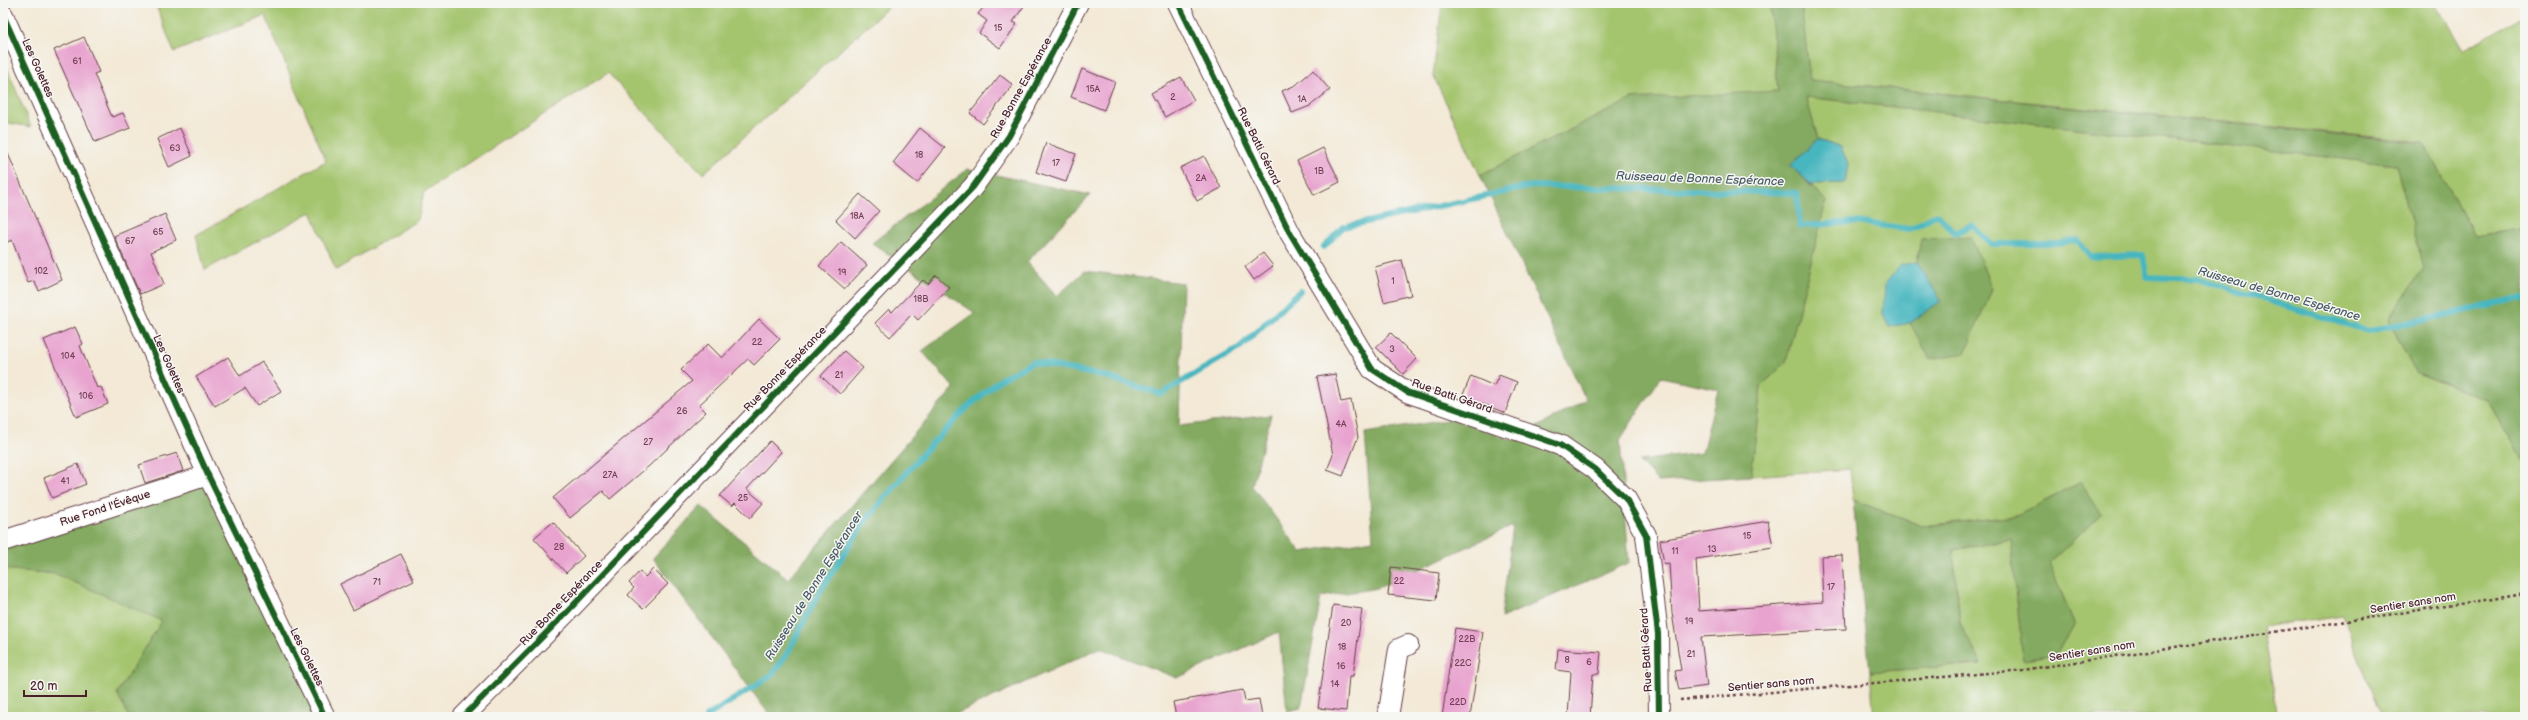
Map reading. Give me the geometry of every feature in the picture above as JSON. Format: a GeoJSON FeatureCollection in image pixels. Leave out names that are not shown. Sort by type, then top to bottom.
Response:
{"type":"FeatureCollection","features":[{"type":"Feature","properties":{"kind":"street","name":"Rue Bonne Espérance"},"geometry":{"type":"LineString","coordinates":[[463,717],[569,609],[973,186],[1009,136],[1078,3]]}},
{"type":"Feature","properties":{"kind":"street","name":"Rue Batti Gérard"},"geometry":{"type":"LineString","coordinates":[[1178,3],[1290,233],[1372,369],[1407,392],[1560,445],[1596,469],[1626,499],[1646,534],[1658,634],[1659,709]]}},
{"type":"Feature","properties":{"kind":"street","name":"Les Golettes"},"geometry":{"type":"LineString","coordinates":[[3,15],[208,475],[325,717]]}},
{"type":"Feature","properties":{"kind":"street","name":"Rue Fond l'Évêque"},"geometry":{"type":"LineString","coordinates":[[3,541],[208,475]]}},
{"type":"Feature","properties":{"kind":"street"},"geometry":{"type":"LineString","coordinates":[[1388,717],[1399,649],[1408,645]]}},
{"type":"Feature","properties":{"kind":"green space"},"geometry":{"type":"Polygon","coordinates":[[[155,3],[893,3],[703,174],[608,73],[424,192],[418,220],[336,270],[311,212],[205,270],[196,235],[326,161],[265,15],[174,52],[155,3]]]}},
{"type":"Feature","properties":{"kind":"green space"},"geometry":{"type":"Polygon","coordinates":[[[1442,3],[1770,3],[1778,92],[1632,99],[1480,175],[1433,75],[1442,3]]]}},
{"type":"Feature","properties":{"kind":"green space"},"geometry":{"type":"Polygon","coordinates":[[[1770,3],[1801,3],[1810,80],[2423,143],[2475,236],[2525,228],[2525,463],[2487,400],[2415,372],[2388,319],[2424,268],[2396,165],[1806,97],[1818,139],[1790,165],[1826,201],[1786,362],[1761,386],[1751,476],[1658,482],[1639,461],[1702,453],[1718,389],[1661,377],[1620,440],[1629,563],[1501,618],[1513,526],[1378,588],[1321,597],[1301,708],[1287,711],[1279,632],[1177,678],[1100,648],[949,717],[771,717],[653,558],[701,506],[788,579],[954,388],[922,351],[975,313],[872,243],[968,169],[1090,195],[1027,262],[1057,296],[1085,271],[1183,283],[1179,426],[1271,415],[1252,486],[1301,552],[1373,540],[1365,433],[1453,419],[1513,440],[1586,400],[1480,175],[1632,99],[1778,91],[1770,3]]]}},
{"type":"Feature","properties":{"kind":"green space"},"geometry":{"type":"Polygon","coordinates":[[[1801,3],[2435,3],[2463,50],[2525,15],[2525,228],[2475,236],[2423,142],[1810,80],[1801,3]]]}},
{"type":"Feature","properties":{"kind":"green space"},"geometry":{"type":"Polygon","coordinates":[[[3,58],[31,127],[3,122],[3,58]]]}},
{"type":"Feature","properties":{"kind":"green space"},"geometry":{"type":"Polygon","coordinates":[[[1806,97],[2396,165],[2424,268],[2388,319],[2415,372],[2487,400],[2525,463],[2525,717],[2381,717],[2343,615],[2262,627],[2278,717],[1874,717],[1870,672],[1981,664],[1960,623],[1953,550],[2012,540],[2023,660],[2056,655],[2074,623],[2049,563],[2101,514],[2081,482],[2017,516],[1922,526],[1853,500],[1850,469],[1751,476],[1761,386],[1786,362],[1826,201],[1810,184],[1845,183],[1848,165],[1841,147],[1818,139],[1806,97]]]}},
{"type":"Feature","properties":{"kind":"green space"},"geometry":{"type":"Polygon","coordinates":[[[1971,237],[1992,289],[1965,353],[1930,359],[1910,323],[1941,301],[1917,262],[1921,239],[1971,237]]]}},
{"type":"Feature","properties":{"kind":"green space"},"geometry":{"type":"Polygon","coordinates":[[[208,475],[325,717],[233,717],[230,715],[226,717],[129,717],[117,693],[162,621],[56,574],[3,569],[3,541],[208,475]]]}},
{"type":"Feature","properties":{"kind":"green space"},"geometry":{"type":"Polygon","coordinates":[[[2081,482],[2101,514],[2049,563],[2074,623],[2056,655],[2023,660],[2011,540],[1953,550],[1960,623],[1981,664],[1870,672],[1853,500],[1922,526],[2017,516],[2081,482]]]}},
{"type":"Feature","properties":{"kind":"green space"},"geometry":{"type":"Polygon","coordinates":[[[3,569],[56,574],[163,621],[117,693],[129,717],[3,717],[3,569]]]}},
{"type":"Feature","properties":{"kind":"water"},"geometry":{"type":"Polygon","coordinates":[[[1818,139],[1841,147],[1848,165],[1845,183],[1810,184],[1790,165],[1818,139]]]}},
{"type":"Feature","properties":{"kind":"water"},"geometry":{"type":"Polygon","coordinates":[[[1917,262],[1941,301],[1910,323],[1889,327],[1883,315],[1885,284],[1901,265],[1917,262]]]}},
{"type":"Feature","properties":{"kind":"building"},"geometry":{"type":"Polygon","coordinates":[[[987,3],[1026,3],[1013,22],[1017,24],[1000,48],[979,33],[987,21],[978,14],[987,3]]]}},
{"type":"Feature","properties":{"kind":"building"},"geometry":{"type":"Polygon","coordinates":[[[84,37],[99,72],[94,74],[112,117],[123,113],[130,128],[95,142],[54,50],[84,37]]]}},
{"type":"Feature","properties":{"kind":"building"},"geometry":{"type":"Polygon","coordinates":[[[1082,69],[1115,82],[1104,110],[1071,97],[1082,69]]]}},
{"type":"Feature","properties":{"kind":"building"},"geometry":{"type":"Polygon","coordinates":[[[1313,70],[1330,90],[1310,106],[1292,113],[1282,91],[1296,85],[1313,70]]]}},
{"type":"Feature","properties":{"kind":"building"},"geometry":{"type":"Polygon","coordinates":[[[1000,75],[1013,85],[983,124],[970,113],[1000,75]]]}},
{"type":"Feature","properties":{"kind":"building"},"geometry":{"type":"Polygon","coordinates":[[[1181,77],[1194,100],[1165,117],[1151,93],[1181,77]]]}},
{"type":"Feature","properties":{"kind":"building"},"geometry":{"type":"Polygon","coordinates":[[[180,128],[192,156],[169,167],[157,139],[180,128]]]}},
{"type":"Feature","properties":{"kind":"building"},"geometry":{"type":"Polygon","coordinates":[[[920,128],[945,148],[917,183],[893,163],[920,128]]]}},
{"type":"Feature","properties":{"kind":"building"},"geometry":{"type":"Polygon","coordinates":[[[3,142],[62,280],[39,291],[34,281],[28,283],[12,240],[3,244],[3,142]]]}},
{"type":"Feature","properties":{"kind":"building"},"geometry":{"type":"Polygon","coordinates":[[[1046,143],[1076,154],[1066,182],[1036,172],[1046,143]]]}},
{"type":"Feature","properties":{"kind":"building"},"geometry":{"type":"Polygon","coordinates":[[[1323,148],[1340,182],[1314,195],[1297,161],[1323,148]]]}},
{"type":"Feature","properties":{"kind":"building"},"geometry":{"type":"Polygon","coordinates":[[[1204,156],[1221,188],[1197,201],[1180,168],[1204,156]]]}},
{"type":"Feature","properties":{"kind":"building"},"geometry":{"type":"Polygon","coordinates":[[[860,194],[879,211],[855,238],[836,220],[860,194]]]}},
{"type":"Feature","properties":{"kind":"building"},"geometry":{"type":"Polygon","coordinates":[[[165,214],[176,240],[151,252],[164,284],[140,294],[114,236],[165,214]]]}},
{"type":"Feature","properties":{"kind":"building"},"geometry":{"type":"Polygon","coordinates":[[[841,242],[867,265],[845,289],[819,266],[841,242]]]}},
{"type":"Feature","properties":{"kind":"building"},"geometry":{"type":"Polygon","coordinates":[[[1263,253],[1273,266],[1254,280],[1245,267],[1263,253]]]}},
{"type":"Feature","properties":{"kind":"building"},"geometry":{"type":"Polygon","coordinates":[[[1402,260],[1411,295],[1384,302],[1375,267],[1402,260]]]}},
{"type":"Feature","properties":{"kind":"building"},"geometry":{"type":"Polygon","coordinates":[[[936,275],[949,287],[918,320],[912,314],[890,337],[875,323],[889,309],[892,312],[923,280],[928,284],[936,275]]]}},
{"type":"Feature","properties":{"kind":"building"},"geometry":{"type":"Polygon","coordinates":[[[759,319],[780,339],[754,365],[748,359],[699,405],[706,412],[649,466],[610,499],[603,491],[570,518],[553,498],[692,381],[681,370],[708,344],[722,358],[759,319]]]}},
{"type":"Feature","properties":{"kind":"building"},"geometry":{"type":"Polygon","coordinates":[[[75,327],[83,344],[80,346],[97,388],[101,387],[108,404],[76,417],[44,340],[75,327]]]}},
{"type":"Feature","properties":{"kind":"building"},"geometry":{"type":"Polygon","coordinates":[[[1391,333],[1417,359],[1403,374],[1376,347],[1391,333]]]}},
{"type":"Feature","properties":{"kind":"building"},"geometry":{"type":"Polygon","coordinates":[[[844,351],[863,368],[840,394],[821,376],[844,351]]]}},
{"type":"Feature","properties":{"kind":"building"},"geometry":{"type":"Polygon","coordinates":[[[228,357],[240,376],[262,362],[281,391],[257,406],[245,388],[215,406],[196,377],[228,357]]]}},
{"type":"Feature","properties":{"kind":"building"},"geometry":{"type":"Polygon","coordinates":[[[1335,374],[1341,402],[1351,400],[1358,437],[1343,476],[1327,470],[1333,455],[1317,377],[1335,374]]]}},
{"type":"Feature","properties":{"kind":"building"},"geometry":{"type":"Polygon","coordinates":[[[1499,375],[1517,382],[1505,413],[1481,403],[1480,405],[1461,399],[1471,376],[1494,386],[1499,375]]]}},
{"type":"Feature","properties":{"kind":"building"},"geometry":{"type":"Polygon","coordinates":[[[770,441],[781,452],[747,489],[763,503],[750,518],[735,503],[732,506],[720,496],[770,441]]]}},
{"type":"Feature","properties":{"kind":"building"},"geometry":{"type":"Polygon","coordinates":[[[177,453],[183,471],[145,483],[139,465],[177,453]]]}},
{"type":"Feature","properties":{"kind":"building"},"geometry":{"type":"Polygon","coordinates":[[[78,464],[86,484],[52,498],[44,478],[78,464]]]}},
{"type":"Feature","properties":{"kind":"building"},"geometry":{"type":"Polygon","coordinates":[[[1768,521],[1773,547],[1696,559],[1699,611],[1823,602],[1821,556],[1842,555],[1846,629],[1701,637],[1707,686],[1679,690],[1675,671],[1681,670],[1672,613],[1669,563],[1664,564],[1660,540],[1768,521]]]}},
{"type":"Feature","properties":{"kind":"building"},"geometry":{"type":"Polygon","coordinates":[[[553,522],[584,556],[566,573],[534,538],[553,522]]]}},
{"type":"Feature","properties":{"kind":"building"},"geometry":{"type":"Polygon","coordinates":[[[401,554],[414,580],[353,610],[340,584],[401,554]]]}},
{"type":"Feature","properties":{"kind":"building"},"geometry":{"type":"Polygon","coordinates":[[[1391,567],[1439,573],[1436,600],[1388,595],[1391,567]]]}},
{"type":"Feature","properties":{"kind":"building"},"geometry":{"type":"Polygon","coordinates":[[[653,569],[668,584],[643,609],[628,595],[634,588],[629,583],[640,571],[645,577],[653,569]]]}},
{"type":"Feature","properties":{"kind":"building"},"geometry":{"type":"Polygon","coordinates":[[[1333,605],[1362,609],[1353,676],[1349,676],[1346,711],[1318,708],[1333,605]]]}},
{"type":"Feature","properties":{"kind":"building"},"geometry":{"type":"Polygon","coordinates":[[[1455,628],[1483,632],[1470,717],[1442,717],[1455,628]]]}},
{"type":"Feature","properties":{"kind":"building"},"geometry":{"type":"Polygon","coordinates":[[[1558,649],[1601,652],[1599,674],[1593,674],[1590,717],[1568,717],[1571,672],[1556,670],[1558,649]]]}},
{"type":"Feature","properties":{"kind":"building"},"geometry":{"type":"Polygon","coordinates":[[[1243,690],[1245,701],[1259,699],[1262,717],[1176,717],[1173,702],[1243,690]]]}},
{"type":"Feature","properties":{"kind":"waterway","name":"Ruisseau de Bonne Espérance"},"geometry":{"type":"LineString","coordinates":[[1324,247],[1343,227],[1532,186],[1797,193],[1800,226],[1855,222],[1910,229],[1937,214],[1955,233],[1972,225],[1991,244],[2058,244],[2078,240],[2090,257],[2143,255],[2147,277],[2197,279],[2368,331],[2525,298]]}},
{"type":"Feature","properties":{"kind":"waterway","name":"Ruisseau de Bonne Espérancer"},"geometry":{"type":"LineString","coordinates":[[706,717],[772,675],[788,652],[819,593],[865,521],[924,452],[969,406],[1001,379],[1033,362],[1104,376],[1161,394],[1239,348],[1300,291]]}},
{"type":"Feature","properties":{"kind":"cycle path"},"geometry":{"type":"LineString","coordinates":[[463,717],[564,615],[973,187],[1009,136],[1078,3]]}},
{"type":"Feature","properties":{"kind":"cycle path"},"geometry":{"type":"LineString","coordinates":[[1178,3],[1290,233],[1372,369],[1407,392],[1560,445],[1595,469],[1626,499],[1646,535],[1658,634],[1659,717]]}},
{"type":"Feature","properties":{"kind":"cycle path"},"geometry":{"type":"LineString","coordinates":[[3,15],[208,475],[325,717]]}}]}
